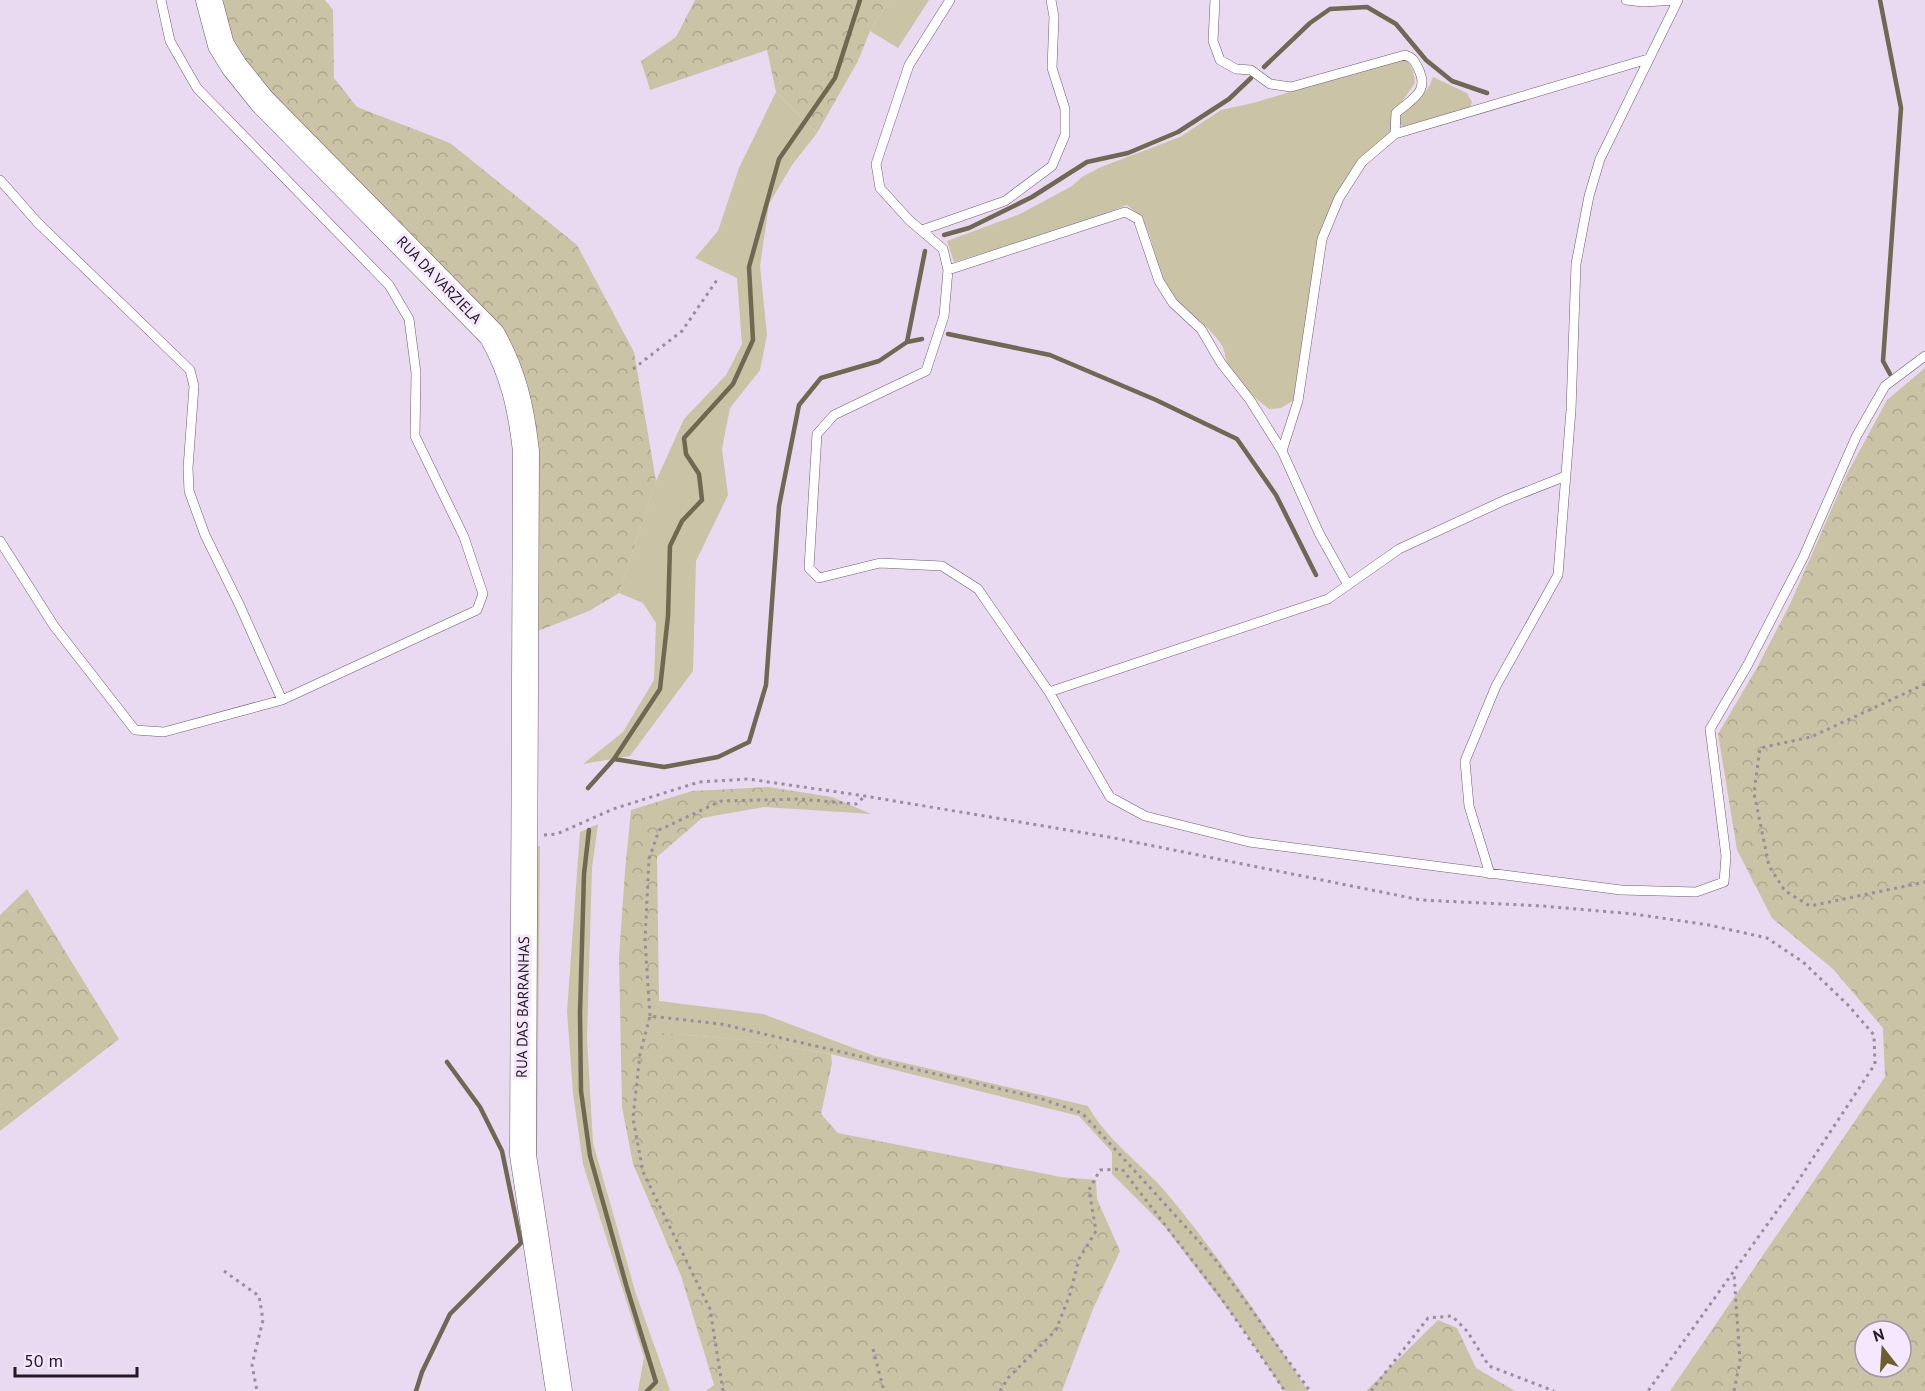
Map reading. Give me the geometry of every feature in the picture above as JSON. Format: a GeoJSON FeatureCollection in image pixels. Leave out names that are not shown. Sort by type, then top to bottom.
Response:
{"type":"FeatureCollection","features":[{"type":"Feature","properties":{"kind":"main road","name":"RUA DA VARZIELA"},"geometry":{"type":"LineString","coordinates":[[210,0],[221,45],[234,66],[262,101],[492,335],[506,359],[522,414],[526,451],[527,620]]}},
{"type":"Feature","properties":{"kind":"main road","name":"RUA DAS BARRANHAS"},"geometry":{"type":"LineString","coordinates":[[527,620],[523,1155],[559,1391]]}},
{"type":"Feature","properties":{"kind":"lane"},"geometry":{"type":"LineString","coordinates":[[0,541],[54,626],[135,730],[164,732],[282,700],[477,610],[483,594],[464,537],[415,436],[416,373],[409,319],[389,285],[197,88],[170,41],[161,0]]}},
{"type":"Feature","properties":{"kind":"lane"},"geometry":{"type":"LineString","coordinates":[[950,0],[909,65],[876,164],[880,188],[943,249],[948,270],[944,316],[926,371],[834,415],[817,434],[809,568],[819,578],[880,563],[942,566],[978,589],[1049,692],[1110,797],[1145,816],[1249,842],[1621,890],[1696,892],[1724,882],[1726,856],[1710,729],[1747,666],[1803,558],[1856,436],[1885,386],[1925,356]]}},
{"type":"Feature","properties":{"kind":"lane"},"geometry":{"type":"LineString","coordinates":[[922,230],[1005,201],[1052,166],[1065,135],[1065,109],[1052,68],[1054,17],[1052,0]]}},
{"type":"Feature","properties":{"kind":"lane"},"geometry":{"type":"LineString","coordinates":[[1215,0],[1213,41],[1220,60],[1236,69],[1251,70],[1270,84],[1291,87],[1405,55],[1413,59],[1424,79],[1422,89],[1396,113],[1395,134]]}},
{"type":"Feature","properties":{"kind":"lane"},"geometry":{"type":"LineString","coordinates":[[1626,0],[1643,2],[1678,0]]}},
{"type":"Feature","properties":{"kind":"lane"},"geometry":{"type":"LineString","coordinates":[[1490,873],[1469,806],[1465,760],[1496,686],[1558,575],[1566,476],[1576,264],[1589,195],[1600,159],[1678,0]]}},
{"type":"Feature","properties":{"kind":"lane"},"geometry":{"type":"LineString","coordinates":[[1282,451],[1298,401],[1322,239],[1339,198],[1362,162],[1395,134],[1648,59]]}},
{"type":"Feature","properties":{"kind":"lane"},"geometry":{"type":"LineString","coordinates":[[0,180],[38,223],[190,370],[194,386],[188,468],[189,491],[205,535],[282,700]]}},
{"type":"Feature","properties":{"kind":"lane"},"geometry":{"type":"LineString","coordinates":[[948,270],[1125,212],[1138,219],[1159,281],[1173,303],[1201,329],[1221,363],[1250,400],[1282,451],[1319,532],[1348,585]]}},
{"type":"Feature","properties":{"kind":"lane"},"geometry":{"type":"LineString","coordinates":[[1049,692],[1328,599],[1400,549],[1505,500],[1566,476]]}},
{"type":"Feature","properties":{"kind":"path"},"geometry":{"type":"LineString","coordinates":[[633,369],[682,331],[719,277]]}},
{"type":"Feature","properties":{"kind":"path"},"geometry":{"type":"LineString","coordinates":[[1925,684],[1811,737],[1760,748],[1754,793],[1769,866],[1785,891],[1810,906],[1925,882]]}},
{"type":"Feature","properties":{"kind":"path"},"geometry":{"type":"LineString","coordinates":[[525,837],[557,834],[613,809],[699,782],[748,779],[1109,837],[1421,900],[1542,906],[1634,914],[1708,925],[1767,938],[1803,962],[1848,1005],[1874,1035],[1875,1064],[1792,1190],[1648,1391]]}},
{"type":"Feature","properties":{"kind":"path"},"geometry":{"type":"LineString","coordinates":[[723,1391],[710,1309],[643,1172],[633,1118],[640,1054],[650,1016],[645,940],[649,859],[659,830],[722,801],[799,799],[855,804],[865,796]]}},
{"type":"Feature","properties":{"kind":"path"},"geometry":{"type":"LineString","coordinates":[[650,1016],[722,1024],[1039,1098],[1082,1113],[1214,1258],[1310,1391]]}},
{"type":"Feature","properties":{"kind":"path"},"geometry":{"type":"LineString","coordinates":[[1000,1391],[1008,1378],[1056,1330],[1070,1293],[1079,1259],[1096,1231],[1089,1190],[1100,1170],[1122,1169],[1220,1294],[1285,1391]]}},
{"type":"Feature","properties":{"kind":"path"},"geometry":{"type":"LineString","coordinates":[[224,1271],[259,1296],[263,1320],[252,1365],[257,1391]]}},
{"type":"Feature","properties":{"kind":"path"},"geometry":{"type":"LineString","coordinates":[[1734,1273],[1740,1361],[1734,1391]]}},
{"type":"Feature","properties":{"kind":"path"},"geometry":{"type":"LineString","coordinates":[[1371,1391],[1428,1318],[1452,1316],[1467,1330],[1489,1366],[1554,1391]]}},
{"type":"Feature","properties":{"kind":"path"},"geometry":{"type":"LineString","coordinates":[[873,1349],[884,1391]]}},
{"type":"Feature","properties":{"kind":"green space"},"geometry":{"type":"Polygon","coordinates":[[[222,0],[325,0],[333,10],[334,78],[357,107],[450,143],[577,245],[634,352],[656,481],[619,593],[589,611],[538,631],[539,487],[524,385],[272,99],[230,37],[222,0]]]}},
{"type":"Feature","properties":{"kind":"green space"},"geometry":{"type":"Polygon","coordinates":[[[695,0],[889,0],[870,31],[858,61],[817,133],[776,92],[767,50],[650,90],[641,61],[676,37],[695,0]]]}},
{"type":"Feature","properties":{"kind":"green space"},"geometry":{"type":"Polygon","coordinates":[[[889,0],[929,0],[898,48],[870,31],[889,0]]]}},
{"type":"Feature","properties":{"kind":"green space"},"geometry":{"type":"Polygon","coordinates":[[[1403,58],[1412,69],[1415,83],[1401,103],[1391,111],[1393,131],[1363,157],[1320,240],[1309,295],[1307,323],[1294,400],[1281,408],[1269,409],[1233,376],[1229,370],[1223,347],[1169,291],[1144,224],[1127,205],[1084,222],[954,262],[947,241],[1020,214],[1072,186],[1082,177],[1101,167],[1180,137],[1221,110],[1253,103],[1403,58]]]}},
{"type":"Feature","properties":{"kind":"green space"},"geometry":{"type":"Polygon","coordinates":[[[1433,77],[1467,93],[1472,102],[1470,108],[1403,128],[1399,122],[1402,111],[1421,97],[1433,77]]]}},
{"type":"Feature","properties":{"kind":"green space"},"geometry":{"type":"Polygon","coordinates":[[[776,92],[817,133],[792,165],[769,204],[760,266],[767,335],[760,370],[730,408],[722,449],[728,495],[696,561],[693,671],[630,756],[583,764],[623,732],[654,680],[656,623],[643,603],[619,593],[656,481],[684,419],[726,375],[742,344],[737,278],[695,258],[718,231],[739,168],[776,92]]]}},
{"type":"Feature","properties":{"kind":"green space"},"geometry":{"type":"Polygon","coordinates":[[[1925,368],[1925,1391],[1670,1391],[1885,1077],[1883,1028],[1834,970],[1772,918],[1737,850],[1718,734],[1758,666],[1791,602],[1847,474],[1887,400],[1925,368]]]}},
{"type":"Feature","properties":{"kind":"green space"},"geometry":{"type":"Polygon","coordinates":[[[768,787],[832,797],[871,814],[764,807],[702,818],[657,857],[659,1001],[654,1032],[746,1040],[831,1054],[832,1063],[821,1114],[838,1133],[1061,1177],[1096,1180],[1097,1199],[1120,1251],[1093,1309],[1062,1391],[706,1391],[714,1385],[681,1276],[633,1164],[622,1107],[619,957],[631,810],[692,791],[768,787]]]}},
{"type":"Feature","properties":{"kind":"green space"},"geometry":{"type":"Polygon","coordinates":[[[598,824],[592,868],[587,1038],[593,1143],[636,1294],[670,1390],[667,1391],[638,1391],[644,1357],[583,1164],[573,1093],[567,1011],[580,832],[598,824]]]}},
{"type":"Feature","properties":{"kind":"green space"},"geometry":{"type":"Polygon","coordinates":[[[540,846],[537,1158],[544,1244],[533,1159],[533,847],[540,846]]]}},
{"type":"Feature","properties":{"kind":"green space"},"geometry":{"type":"Polygon","coordinates":[[[27,889],[119,1039],[0,1131],[0,915],[27,889]]]}},
{"type":"Feature","properties":{"kind":"green space"},"geometry":{"type":"Polygon","coordinates":[[[659,1001],[763,1014],[875,1056],[1088,1106],[1104,1129],[1164,1190],[1203,1238],[1308,1391],[1284,1391],[1242,1328],[1164,1226],[1112,1174],[1112,1152],[1079,1116],[831,1054],[746,1040],[653,1032],[659,1001]]]}},
{"type":"Feature","properties":{"kind":"green space"},"geometry":{"type":"Polygon","coordinates":[[[1438,1320],[1457,1328],[1476,1368],[1515,1391],[1366,1391],[1438,1320]]]}},
{"type":"Feature","properties":{"kind":"waterway"},"geometry":{"type":"LineString","coordinates":[[588,788],[614,759],[660,689],[668,616],[670,546],[682,521],[702,500],[699,474],[686,454],[684,438],[733,384],[753,340],[749,267],[779,159],[835,78],[860,0]]}},
{"type":"Feature","properties":{"kind":"waterway"},"geometry":{"type":"LineString","coordinates":[[1880,0],[1901,108],[1883,361],[1890,374]]}},
{"type":"Feature","properties":{"kind":"waterway"},"geometry":{"type":"LineString","coordinates":[[1264,67],[1310,23],[1330,9],[1367,7],[1396,24],[1426,60],[1452,81],[1487,93]]}},
{"type":"Feature","properties":{"kind":"waterway"},"geometry":{"type":"LineString","coordinates":[[944,235],[969,228],[1032,197],[1087,162],[1128,153],[1178,132],[1229,99],[1251,78]]}},
{"type":"Feature","properties":{"kind":"waterway"},"geometry":{"type":"LineString","coordinates":[[614,759],[664,767],[718,757],[749,742],[766,685],[779,506],[799,405],[821,378],[879,361],[907,342],[925,251]]}},
{"type":"Feature","properties":{"kind":"waterway"},"geometry":{"type":"LineString","coordinates":[[948,334],[1050,355],[1156,400],[1237,439],[1276,495],[1316,575]]}},
{"type":"Feature","properties":{"kind":"waterway"},"geometry":{"type":"LineString","coordinates":[[907,342],[922,339]]}},
{"type":"Feature","properties":{"kind":"waterway"},"geometry":{"type":"LineString","coordinates":[[589,830],[584,874],[580,1013],[581,1091],[590,1156],[656,1382],[647,1391]]}},
{"type":"Feature","properties":{"kind":"waterway"},"geometry":{"type":"LineString","coordinates":[[416,1391],[422,1372],[450,1314],[521,1243],[502,1151],[480,1107],[447,1062]]}}]}
